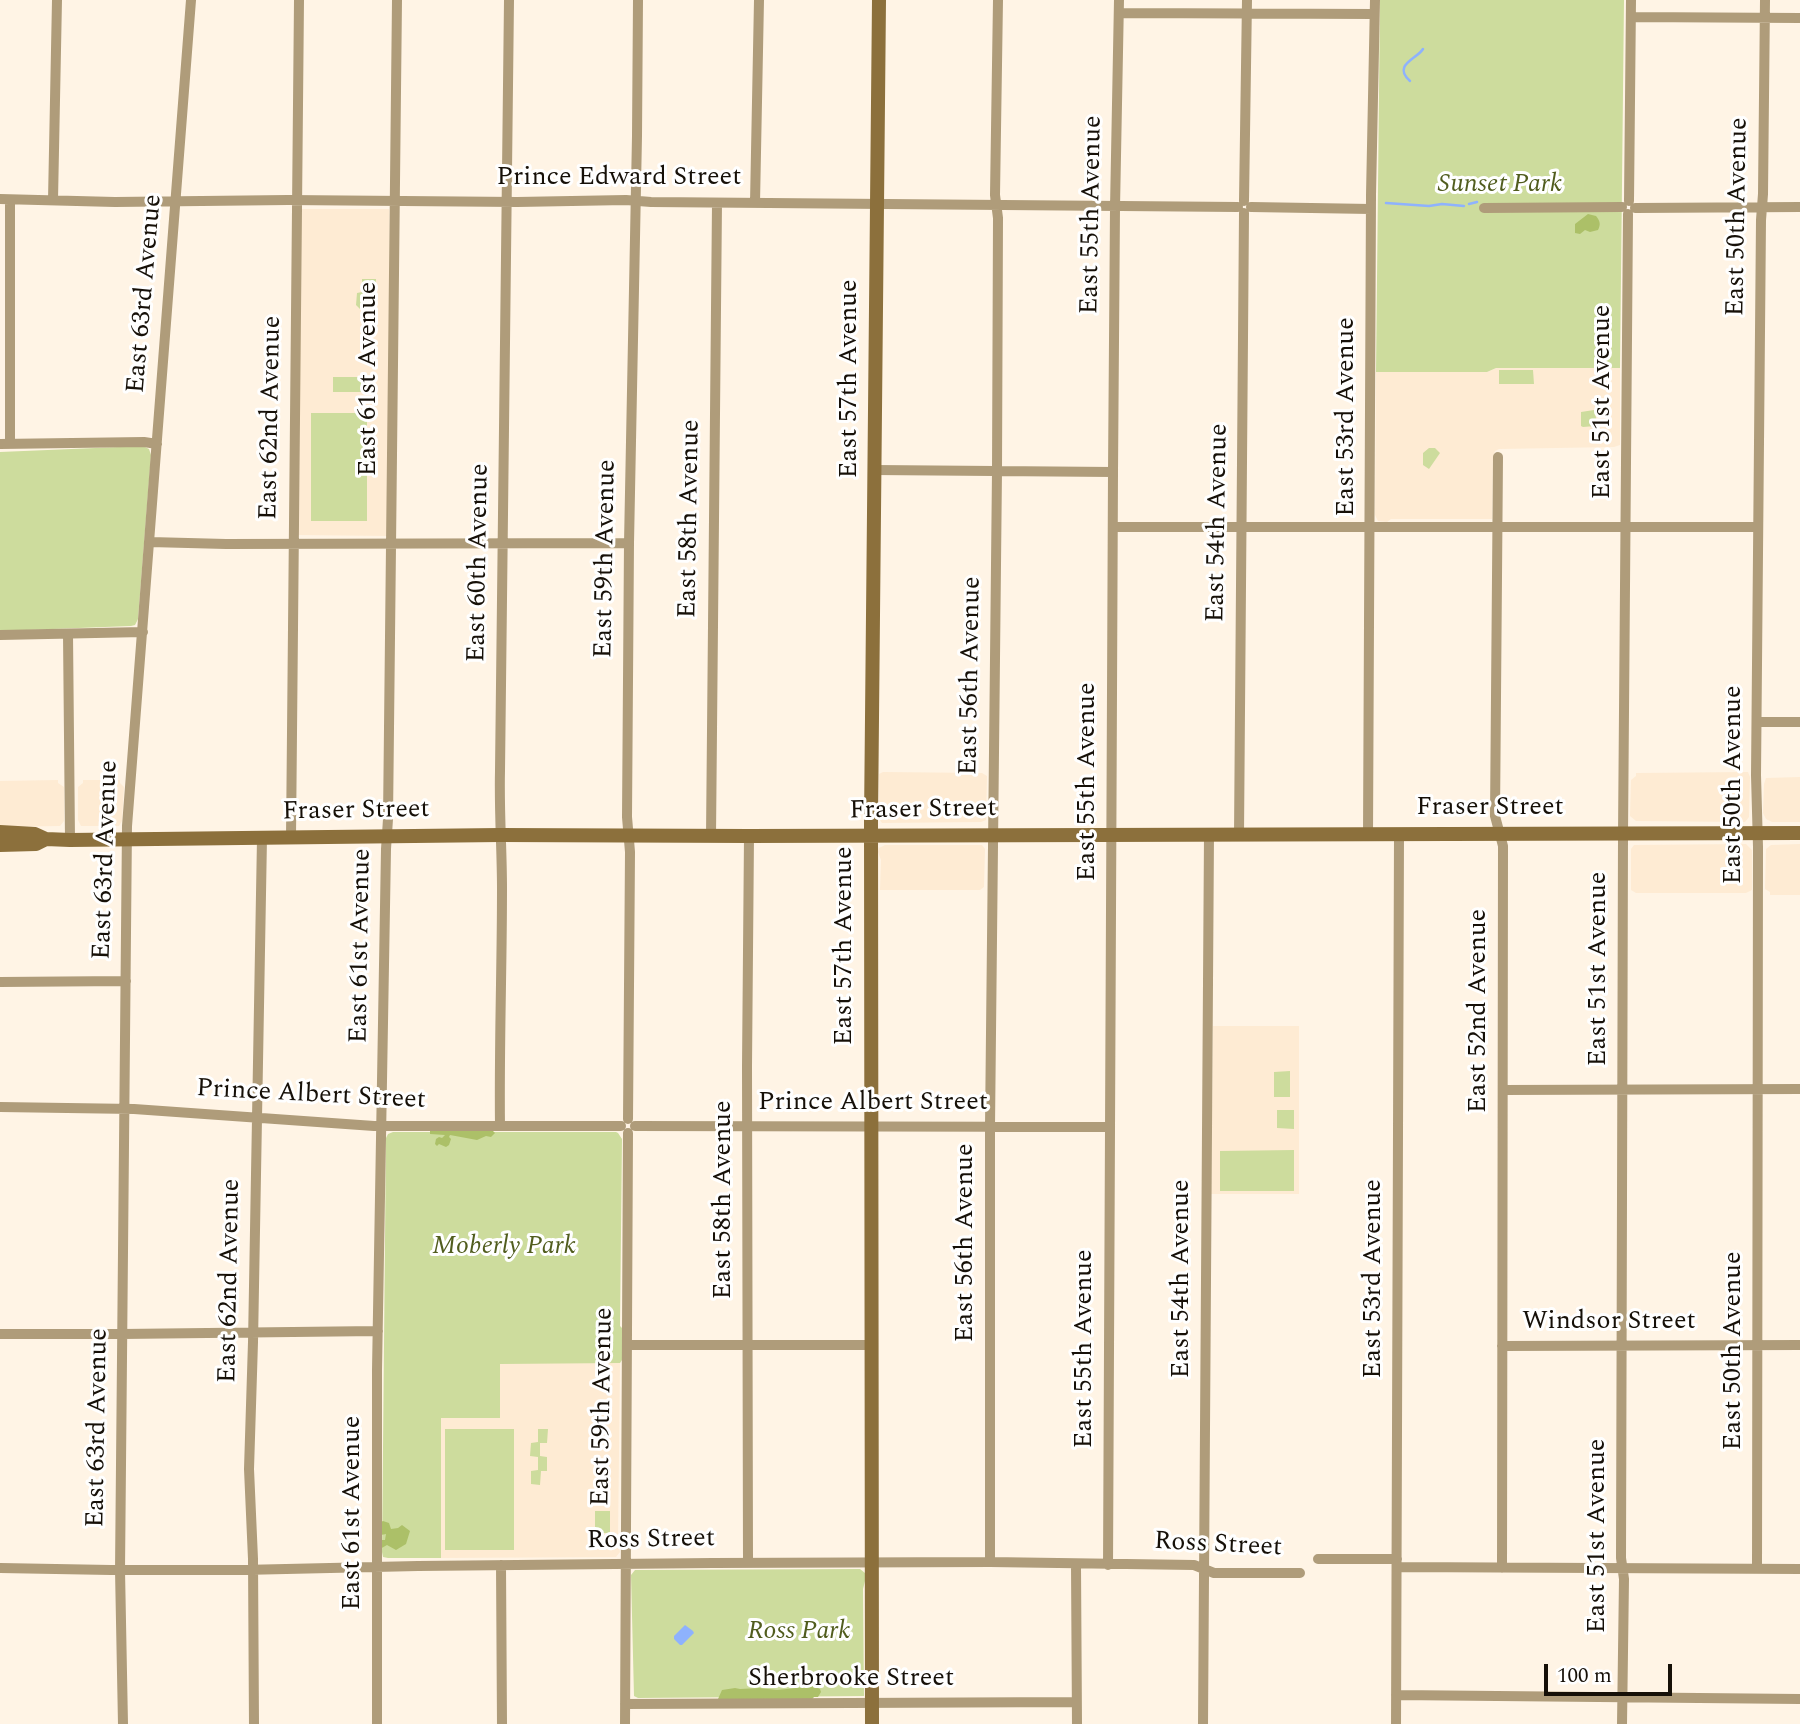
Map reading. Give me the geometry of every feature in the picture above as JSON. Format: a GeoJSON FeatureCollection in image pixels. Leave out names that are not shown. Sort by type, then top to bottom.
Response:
{"type":"FeatureCollection","features":[{"type":"Feature","properties":{"kind":"street"},"geometry":{"type":"LineString","coordinates":[[53,200],[57,0]]}},
{"type":"Feature","properties":{"kind":"street","name":"East 63rd Avenue"},"geometry":{"type":"LineString","coordinates":[[123,1724],[120,1570],[127,839],[191,0]]}},
{"type":"Feature","properties":{"kind":"street","name":"East 62nd Avenue"},"geometry":{"type":"LineString","coordinates":[[291,837],[299,0]]}},
{"type":"Feature","properties":{"kind":"street","name":"East 61st Avenue"},"geometry":{"type":"LineString","coordinates":[[377,1724],[378,1331],[392,544],[397,0]]}},
{"type":"Feature","properties":{"kind":"street","name":"East 60th Avenue"},"geometry":{"type":"LineString","coordinates":[[500,1126],[502,850],[499,771],[509,0]]}},
{"type":"Feature","properties":{"kind":"street","name":"East 59th Avenue"},"geometry":{"type":"LineString","coordinates":[[625,1724],[629,543],[638,0]]}},
{"type":"Feature","properties":{"kind":"street"},"geometry":{"type":"LineString","coordinates":[[755,203],[759,0]]}},
{"type":"Feature","properties":{"kind":"street","name":"East 57th Avenue"},"geometry":{"type":"LineString","coordinates":[[872,1724],[871,836],[879,0]]}},
{"type":"Feature","properties":{"kind":"street","name":"East 56th Avenue"},"geometry":{"type":"LineString","coordinates":[[990,1562],[990,1126],[997,471],[998,0]]}},
{"type":"Feature","properties":{"kind":"street","name":"East 55th Avenue"},"geometry":{"type":"LineString","coordinates":[[1108,1565],[1113,472],[1119,0]]}},
{"type":"Feature","properties":{"kind":"street","name":"East 54th Avenue"},"geometry":{"type":"LineString","coordinates":[[1239,834],[1247,0]]}},
{"type":"Feature","properties":{"kind":"street","name":"East 53rd Avenue"},"geometry":{"type":"LineString","coordinates":[[1368,834],[1371,209],[1375,0]]}},
{"type":"Feature","properties":{"kind":"street","name":"East 51st Avenue"},"geometry":{"type":"LineString","coordinates":[[1622,1724],[1623,834],[1631,0]]}},
{"type":"Feature","properties":{"kind":"street","name":"East 50th Avenue"},"geometry":{"type":"LineString","coordinates":[[1757,1569],[1757,722],[1765,0]]}},
{"type":"Feature","properties":{"kind":"street"},"geometry":{"type":"LineString","coordinates":[[1119,13],[1374,14]]}},
{"type":"Feature","properties":{"kind":"street"},"geometry":{"type":"LineString","coordinates":[[1631,17],[1800,18]]}},
{"type":"Feature","properties":{"kind":"street"},"geometry":{"type":"LineString","coordinates":[[5,200],[5,444],[157,444]]}},
{"type":"Feature","properties":{"kind":"street","name":"Prince Edward Street"},"geometry":{"type":"LineString","coordinates":[[5,200],[635,201],[1371,209]]}},
{"type":"Feature","properties":{"kind":"street","name":"East 58th Avenue"},"geometry":{"type":"LineString","coordinates":[[711,836],[717,203]]}},
{"type":"Feature","properties":{"kind":"street"},"geometry":{"type":"LineString","coordinates":[[1484,208],[1800,207]]}},
{"type":"Feature","properties":{"kind":"street","name":"East 52nd Avenue"},"geometry":{"type":"LineString","coordinates":[[1498,457],[1495,819],[1503,846],[1502,1568]]}},
{"type":"Feature","properties":{"kind":"street"},"geometry":{"type":"LineString","coordinates":[[875,470],[1113,472]]}},
{"type":"Feature","properties":{"kind":"street"},"geometry":{"type":"LineString","coordinates":[[1113,527],[1758,527]]}},
{"type":"Feature","properties":{"kind":"street"},"geometry":{"type":"LineString","coordinates":[[150,542],[629,543]]}},
{"type":"Feature","properties":{"kind":"street"},"geometry":{"type":"LineString","coordinates":[[0,635],[143,632]]}},
{"type":"Feature","properties":{"kind":"street"},"geometry":{"type":"LineString","coordinates":[[68,634],[70,840]]}},
{"type":"Feature","properties":{"kind":"street"},"geometry":{"type":"LineString","coordinates":[[1757,722],[1800,722]]}},
{"type":"Feature","properties":{"kind":"street","name":"Fraser Street"},"geometry":{"type":"LineString","coordinates":[[0,832],[70,840],[500,835],[1800,833]]}},
{"type":"Feature","properties":{"kind":"street","name":"East 54th Avenue"},"geometry":{"type":"LineString","coordinates":[[1203,1724],[1209,834]]}},
{"type":"Feature","properties":{"kind":"street","name":"East 53rd Avenue"},"geometry":{"type":"LineString","coordinates":[[1395,1724],[1399,834]]}},
{"type":"Feature","properties":{"kind":"street","name":"East 58th Avenue"},"geometry":{"type":"LineString","coordinates":[[748,1563],[749,836]]}},
{"type":"Feature","properties":{"kind":"street","name":"East 62nd Avenue"},"geometry":{"type":"LineString","coordinates":[[254,1724],[249,1469],[262,838]]}},
{"type":"Feature","properties":{"kind":"street","name":"Fraser Street"},"geometry":{"type":"LineString","coordinates":[[0,845],[36,844],[46,839]]}},
{"type":"Feature","properties":{"kind":"street"},"geometry":{"type":"LineString","coordinates":[[0,982],[126,981]]}},
{"type":"Feature","properties":{"kind":"street"},"geometry":{"type":"LineString","coordinates":[[1503,1090],[1800,1089]]}},
{"type":"Feature","properties":{"kind":"street","name":"Prince Albert Street"},"geometry":{"type":"LineString","coordinates":[[0,1107],[125,1108],[382,1126],[1110,1127]]}},
{"type":"Feature","properties":{"kind":"street"},"geometry":{"type":"LineString","coordinates":[[0,1334],[378,1331]]}},
{"type":"Feature","properties":{"kind":"street"},"geometry":{"type":"LineString","coordinates":[[628,1345],[870,1345]]}},
{"type":"Feature","properties":{"kind":"street","name":"Windsor Street"},"geometry":{"type":"LineString","coordinates":[[1502,1346],[1800,1345]]}},
{"type":"Feature","properties":{"kind":"street","name":"Ross Street"},"geometry":{"type":"LineString","coordinates":[[1318,1559],[1502,1568],[1800,1569]]}},
{"type":"Feature","properties":{"kind":"street","name":"Ross Street"},"geometry":{"type":"LineString","coordinates":[[0,1568],[120,1570],[990,1562],[1194,1565],[1214,1573],[1300,1573]]}},
{"type":"Feature","properties":{"kind":"street"},"geometry":{"type":"LineString","coordinates":[[501,1565],[502,1724]]}},
{"type":"Feature","properties":{"kind":"street"},"geometry":{"type":"LineString","coordinates":[[1076,1565],[1077,1724]]}},
{"type":"Feature","properties":{"kind":"street"},"geometry":{"type":"LineString","coordinates":[[1396,1695],[1800,1699]]}},
{"type":"Feature","properties":{"kind":"street","name":"Sherbrooke Street"},"geometry":{"type":"LineString","coordinates":[[625,1704],[1076,1702]]}},
{"type":"Feature","properties":{"kind":"shaded area"},"geometry":{"type":"Polygon","coordinates":[[[301,209],[389,209],[389,536],[298,535],[301,209]]]}},
{"type":"Feature","properties":{"kind":"shaded area"},"geometry":{"type":"Polygon","coordinates":[[[1496,368],[1620,368],[1620,445],[1499,449],[1495,451],[1493,458],[1492,519],[1378,521],[1375,515],[1376,372],[1487,372],[1496,368]]]}},
{"type":"Feature","properties":{"kind":"shaded area"},"geometry":{"type":"Polygon","coordinates":[[[1748,772],[1749,817],[1745,822],[1636,821],[1630,816],[1631,780],[1636,773],[1748,772]]]}},
{"type":"Feature","properties":{"kind":"shaded area"},"geometry":{"type":"Polygon","coordinates":[[[982,773],[987,776],[986,820],[882,823],[879,819],[879,774],[982,773]]]}},
{"type":"Feature","properties":{"kind":"shaded area"},"geometry":{"type":"Polygon","coordinates":[[[1800,777],[1800,822],[1772,822],[1766,819],[1763,813],[1766,778],[1800,777]]]}},
{"type":"Feature","properties":{"kind":"shaded area"},"geometry":{"type":"Polygon","coordinates":[[[58,780],[64,787],[64,821],[60,826],[0,827],[0,781],[58,780]]]}},
{"type":"Feature","properties":{"kind":"shaded area"},"geometry":{"type":"Polygon","coordinates":[[[83,780],[120,780],[124,787],[122,821],[119,826],[81,826],[78,820],[78,787],[83,780]]]}},
{"type":"Feature","properties":{"kind":"shaded area"},"geometry":{"type":"Polygon","coordinates":[[[1746,844],[1752,850],[1752,890],[1746,893],[1636,893],[1631,890],[1631,849],[1634,845],[1746,844]]]}},
{"type":"Feature","properties":{"kind":"shaded area"},"geometry":{"type":"Polygon","coordinates":[[[1800,844],[1800,895],[1770,895],[1765,889],[1766,849],[1771,845],[1800,844]]]}},
{"type":"Feature","properties":{"kind":"shaded area"},"geometry":{"type":"Polygon","coordinates":[[[885,845],[982,845],[985,849],[984,887],[980,890],[880,890],[881,860],[878,852],[879,848],[885,845]]]}},
{"type":"Feature","properties":{"kind":"shaded area"},"geometry":{"type":"Polygon","coordinates":[[[1213,1026],[1299,1026],[1299,1194],[1211,1194],[1213,1026]]]}},
{"type":"Feature","properties":{"kind":"shaded area"},"geometry":{"type":"Polygon","coordinates":[[[500,1363],[620,1363],[620,1552],[616,1557],[441,1558],[441,1417],[500,1418],[500,1363]]]}},
{"type":"Feature","properties":{"kind":"green space","name":"Sunset Park"},"geometry":{"type":"Polygon","coordinates":[[[1380,0],[1624,0],[1620,368],[1376,372],[1380,0]]]}},
{"type":"Feature","properties":{"kind":"green space"},"geometry":{"type":"Polygon","coordinates":[[[1588,214],[1598,219],[1598,230],[1575,233],[1575,224],[1588,214]]]}},
{"type":"Feature","properties":{"kind":"green space"},"geometry":{"type":"Polygon","coordinates":[[[362,279],[376,279],[376,291],[371,296],[371,309],[360,309],[356,305],[357,293],[362,292],[362,279]]]}},
{"type":"Feature","properties":{"kind":"green space"},"geometry":{"type":"Polygon","coordinates":[[[1499,370],[1533,370],[1534,384],[1499,384],[1499,370]]]}},
{"type":"Feature","properties":{"kind":"green space"},"geometry":{"type":"Polygon","coordinates":[[[333,377],[362,377],[362,392],[333,392],[333,377]]]}},
{"type":"Feature","properties":{"kind":"green space"},"geometry":{"type":"Polygon","coordinates":[[[1594,410],[1597,424],[1581,426],[1581,412],[1594,410]]]}},
{"type":"Feature","properties":{"kind":"green space"},"geometry":{"type":"Polygon","coordinates":[[[311,413],[367,413],[367,521],[311,521],[311,413]]]}},
{"type":"Feature","properties":{"kind":"green space"},"geometry":{"type":"Polygon","coordinates":[[[143,446],[149,449],[151,455],[138,619],[135,625],[0,631],[0,452],[143,446]]]}},
{"type":"Feature","properties":{"kind":"green space"},"geometry":{"type":"Polygon","coordinates":[[[1429,448],[1435,448],[1440,453],[1429,469],[1423,465],[1423,453],[1429,448]]]}},
{"type":"Feature","properties":{"kind":"green space"},"geometry":{"type":"Polygon","coordinates":[[[1290,1071],[1290,1097],[1274,1097],[1274,1072],[1290,1071]]]}},
{"type":"Feature","properties":{"kind":"green space"},"geometry":{"type":"Polygon","coordinates":[[[1277,1110],[1294,1110],[1294,1129],[1277,1128],[1277,1110]]]}},
{"type":"Feature","properties":{"kind":"green space"},"geometry":{"type":"Polygon","coordinates":[[[430,1131],[495,1133],[491,1137],[477,1140],[450,1135],[449,1145],[446,1147],[435,1144],[436,1139],[445,1135],[430,1134],[430,1131]]]}},
{"type":"Feature","properties":{"kind":"green space","name":"Moberly Park"},"geometry":{"type":"Polygon","coordinates":[[[393,1132],[616,1132],[622,1139],[622,1360],[620,1363],[500,1364],[500,1418],[441,1418],[441,1558],[388,1558],[383,1557],[382,1552],[386,1138],[393,1132]]]}},
{"type":"Feature","properties":{"kind":"green space"},"geometry":{"type":"Polygon","coordinates":[[[1294,1150],[1294,1191],[1220,1191],[1220,1151],[1294,1150]]]}},
{"type":"Feature","properties":{"kind":"green space"},"geometry":{"type":"Polygon","coordinates":[[[445,1429],[514,1429],[514,1550],[445,1550],[445,1429]]]}},
{"type":"Feature","properties":{"kind":"green space"},"geometry":{"type":"Polygon","coordinates":[[[538,1429],[548,1429],[547,1443],[540,1443],[540,1456],[547,1457],[547,1471],[541,1471],[540,1485],[531,1484],[531,1471],[538,1470],[538,1457],[530,1456],[531,1443],[538,1442],[538,1429]]]}},
{"type":"Feature","properties":{"kind":"green space"},"geometry":{"type":"Polygon","coordinates":[[[595,1511],[610,1511],[610,1533],[595,1533],[595,1511]]]}},
{"type":"Feature","properties":{"kind":"green space"},"geometry":{"type":"Polygon","coordinates":[[[379,1523],[389,1523],[391,1529],[402,1525],[410,1531],[406,1544],[396,1550],[387,1545],[380,1549],[381,1540],[385,1540],[386,1534],[381,1535],[379,1523]]]}},
{"type":"Feature","properties":{"kind":"green space","name":"Ross Park"},"geometry":{"type":"Polygon","coordinates":[[[860,1569],[865,1573],[864,1696],[634,1696],[631,1575],[635,1570],[860,1569]]]}},
{"type":"Feature","properties":{"kind":"green space"},"geometry":{"type":"Polygon","coordinates":[[[814,1686],[821,1692],[807,1705],[718,1699],[722,1690],[735,1688],[777,1690],[814,1686]]]}},
{"type":"Feature","properties":{"kind":"water"},"geometry":{"type":"Polygon","coordinates":[[[685,1625],[694,1633],[680,1645],[674,1636],[685,1625]]]}},
{"type":"Feature","properties":{"kind":"waterway"},"geometry":{"type":"LineString","coordinates":[[1410,81],[1405,75],[1405,66],[1423,49]]}},
{"type":"Feature","properties":{"kind":"waterway"},"geometry":{"type":"LineString","coordinates":[[1469,204],[1477,202]]}},
{"type":"Feature","properties":{"kind":"waterway"},"geometry":{"type":"LineString","coordinates":[[1386,203],[1464,206]]}}]}
